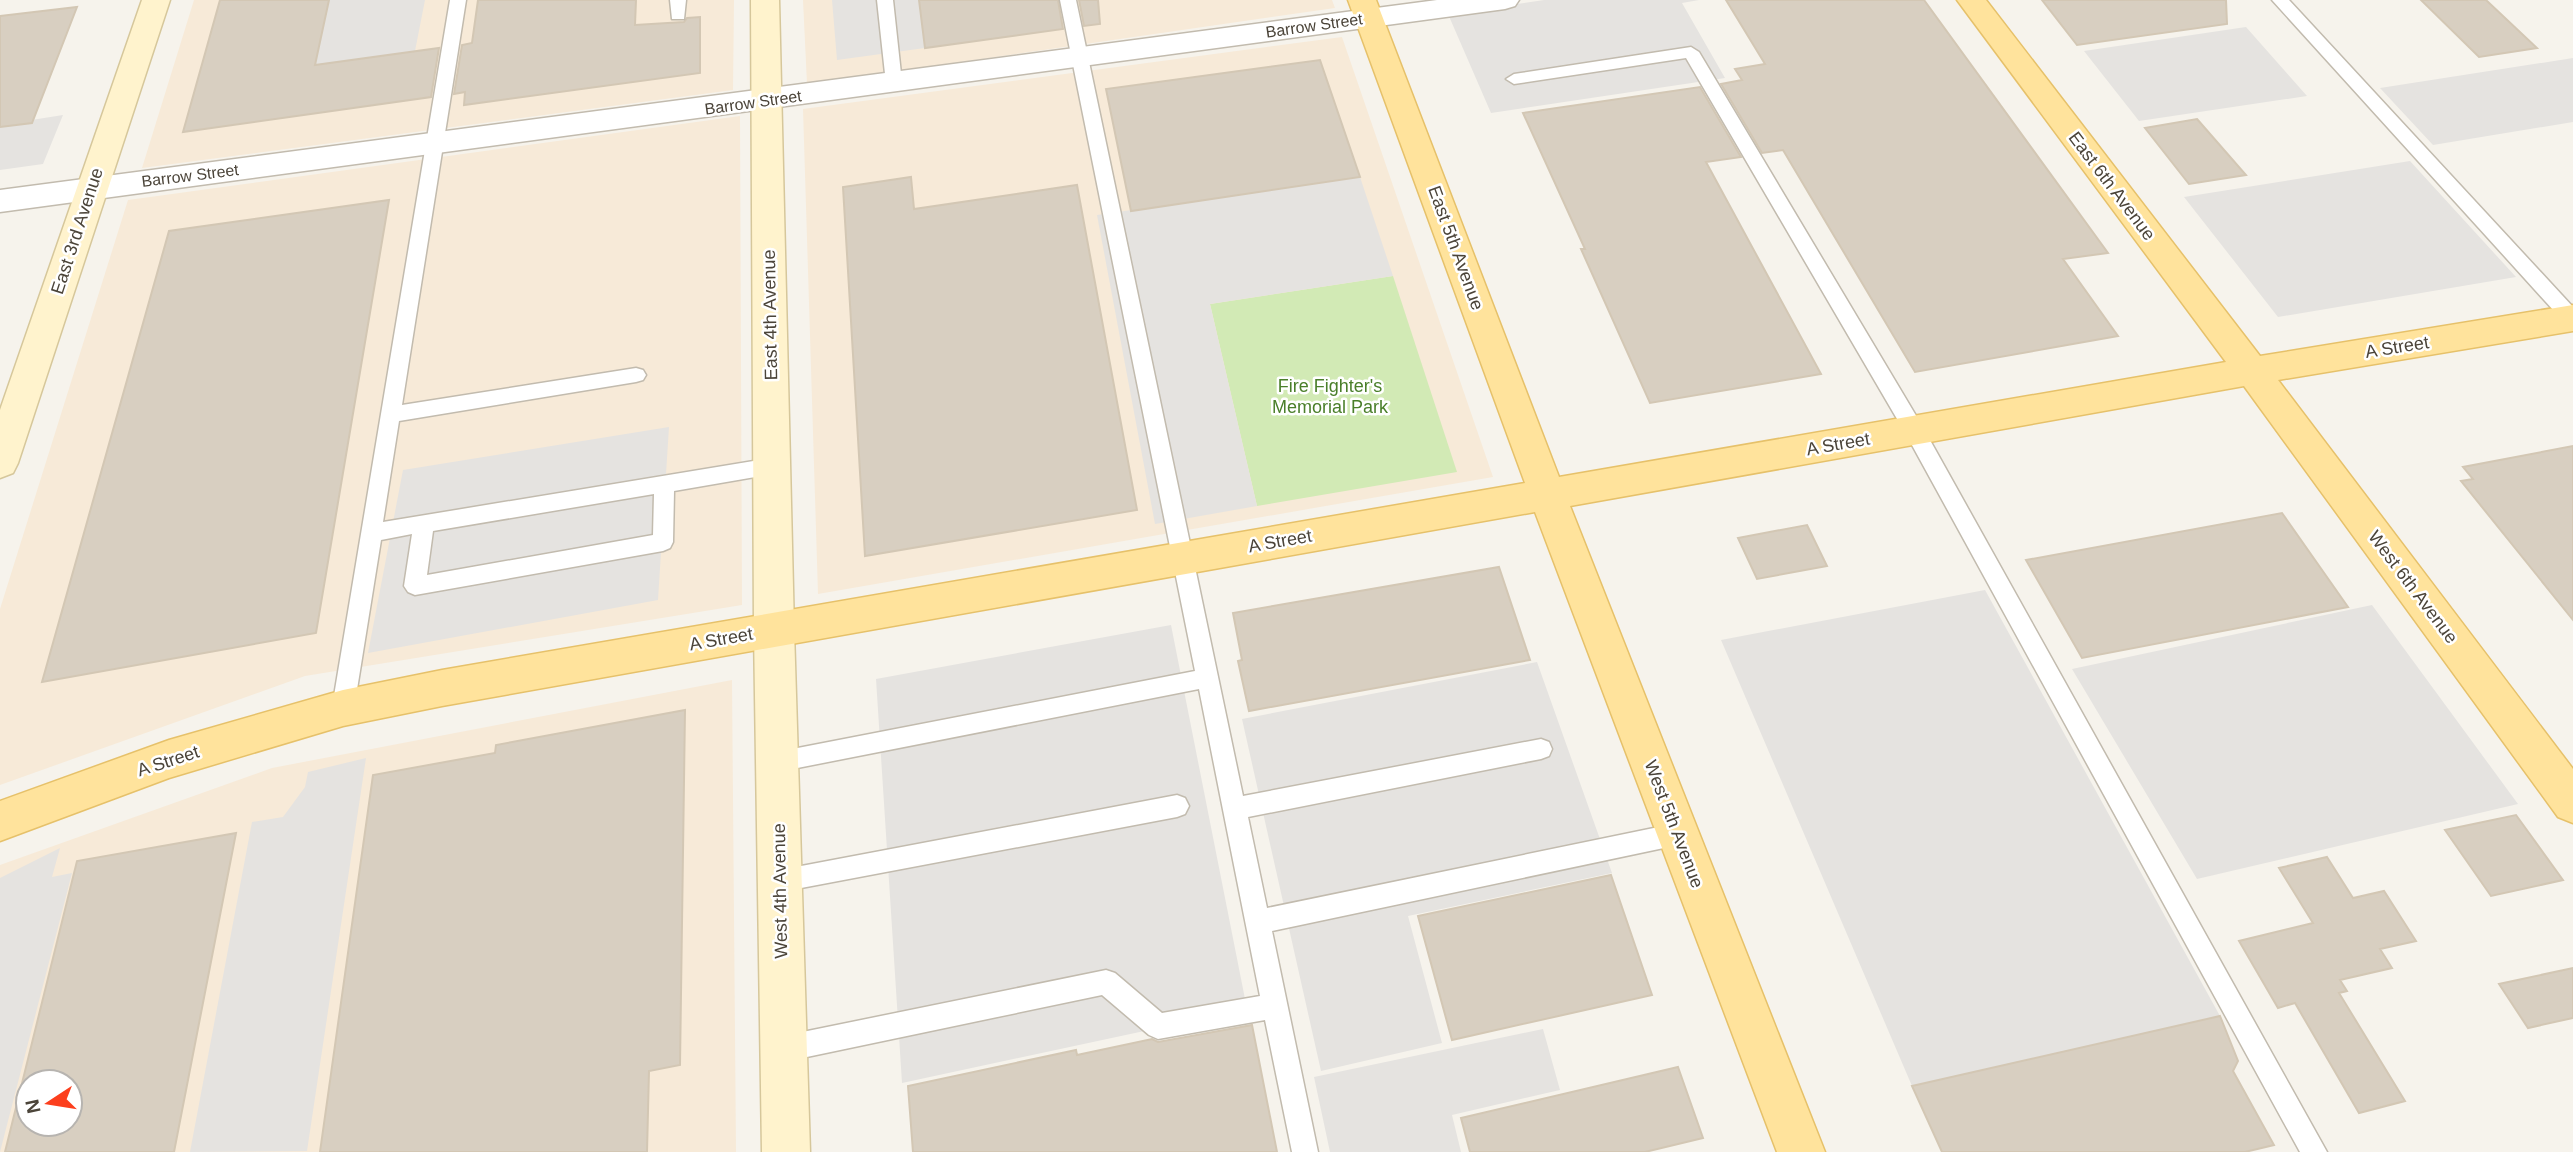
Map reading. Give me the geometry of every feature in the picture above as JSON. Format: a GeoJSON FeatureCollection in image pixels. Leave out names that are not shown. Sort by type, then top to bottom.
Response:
{"type":"FeatureCollection","features":[{"type":"Feature","properties":{"kind":"main road","name":"East 3rd Avenue"},"geometry":{"type":"LineString","coordinates":[[0,463],[7,424],[156,0]]}},
{"type":"Feature","properties":{"kind":"main road","name":"East 4th Avenue"},"geometry":{"type":"LineString","coordinates":[[765,0],[774,630]]}},
{"type":"Feature","properties":{"kind":"main road","name":"East 6th Avenue"},"geometry":{"type":"LineString","coordinates":[[1970,0],[2252,371]]}},
{"type":"Feature","properties":{"kind":"main road","name":"East 5th Avenue"},"geometry":{"type":"LineString","coordinates":[[1365,9],[1548,496]]}},
{"type":"Feature","properties":{"kind":"main road","name":"A Street"},"geometry":{"type":"LineString","coordinates":[[0,821],[169,759],[343,708],[1914,430],[2573,318]]}},
{"type":"Feature","properties":{"kind":"main road","name":"West 6th Avenue"},"geometry":{"type":"LineString","coordinates":[[2252,371],[2573,803]]}},
{"type":"Feature","properties":{"kind":"main road","name":"West 5th Avenue"},"geometry":{"type":"LineString","coordinates":[[1548,496],[1801,1152]]}},
{"type":"Feature","properties":{"kind":"main road","name":"West 4th Avenue"},"geometry":{"type":"LineString","coordinates":[[774,630],[786,1152]]}},
{"type":"Feature","properties":{"kind":"street","name":"Barrow Street"},"geometry":{"type":"LineString","coordinates":[[0,201],[1080,58],[1365,9],[1505,0]]}},
{"type":"Feature","properties":{"kind":"lane"},"geometry":{"type":"LineString","coordinates":[[343,708],[458,0]]}},
{"type":"Feature","properties":{"kind":"lane"},"geometry":{"type":"LineString","coordinates":[[885,0],[894,83]]}},
{"type":"Feature","properties":{"kind":"lane"},"geometry":{"type":"LineString","coordinates":[[1068,0],[1305,1152]]}},
{"type":"Feature","properties":{"kind":"lane"},"geometry":{"type":"LineString","coordinates":[[2280,0],[2573,318]]}},
{"type":"Feature","properties":{"kind":"lane"},"geometry":{"type":"LineString","coordinates":[[1514,79],[1691,52],[1914,430],[2314,1152]]}},
{"type":"Feature","properties":{"kind":"lane"},"geometry":{"type":"LineString","coordinates":[[390,415],[636,374]]}},
{"type":"Feature","properties":{"kind":"lane"},"geometry":{"type":"LineString","coordinates":[[370,533],[772,466]]}},
{"type":"Feature","properties":{"kind":"lane"},"geometry":{"type":"LineString","coordinates":[[424,524],[415,586],[663,542],[664,484]]}},
{"type":"Feature","properties":{"kind":"lane"},"geometry":{"type":"LineString","coordinates":[[777,762],[1208,678]]}},
{"type":"Feature","properties":{"kind":"lane"},"geometry":{"type":"LineString","coordinates":[[1234,809],[1542,749]]}},
{"type":"Feature","properties":{"kind":"lane"},"geometry":{"type":"LineString","coordinates":[[780,881],[1177,806]]}},
{"type":"Feature","properties":{"kind":"lane"},"geometry":{"type":"LineString","coordinates":[[1258,922],[1678,834]]}},
{"type":"Feature","properties":{"kind":"lane"},"geometry":{"type":"LineString","coordinates":[[783,1049],[1106,982],[1158,1026],[1275,1006]]}},
{"type":"Feature","properties":{"kind":"shaded area"},"geometry":{"type":"Polygon","coordinates":[[[194,0],[734,0],[733,90],[142,168],[194,0]]]}},
{"type":"Feature","properties":{"kind":"shaded area"},"geometry":{"type":"Polygon","coordinates":[[[329,0],[425,0],[415,51],[315,65],[329,0]]]}},
{"type":"Feature","properties":{"kind":"shaded area"},"geometry":{"type":"Polygon","coordinates":[[[803,0],[1332,0],[1335,8],[807,84],[803,0]]]}},
{"type":"Feature","properties":{"kind":"shaded area"},"geometry":{"type":"Polygon","coordinates":[[[832,0],[919,0],[925,48],[837,60],[832,0]]]}},
{"type":"Feature","properties":{"kind":"shaded area"},"geometry":{"type":"Polygon","coordinates":[[[1544,0],[1699,0],[1682,3],[1725,78],[1491,113],[1448,14],[1544,0]]]}},
{"type":"Feature","properties":{"kind":"shaded area"},"geometry":{"type":"Polygon","coordinates":[[[2246,27],[2307,96],[2139,121],[2084,51],[2246,27]]]}},
{"type":"Feature","properties":{"kind":"shaded area"},"geometry":{"type":"Polygon","coordinates":[[[1342,37],[1493,477],[818,594],[803,109],[1342,37]]]}},
{"type":"Feature","properties":{"kind":"shaded area"},"geometry":{"type":"Polygon","coordinates":[[[2573,58],[2573,122],[2433,145],[2380,88],[2573,58]]]}},
{"type":"Feature","properties":{"kind":"shaded area"},"geometry":{"type":"Polygon","coordinates":[[[63,115],[43,164],[0,170],[0,125],[63,115]]]}},
{"type":"Feature","properties":{"kind":"shaded area"},"geometry":{"type":"Polygon","coordinates":[[[740,116],[742,605],[305,676],[0,785],[0,609],[128,200],[740,116]]]}},
{"type":"Feature","properties":{"kind":"shaded area"},"geometry":{"type":"Polygon","coordinates":[[[2410,161],[2516,277],[2278,317],[2184,197],[2410,161]]]}},
{"type":"Feature","properties":{"kind":"shaded area"},"geometry":{"type":"Polygon","coordinates":[[[1360,177],[1393,276],[1210,304],[1257,506],[1155,524],[1097,215],[1360,177]]]}},
{"type":"Feature","properties":{"kind":"shaded area"},"geometry":{"type":"Polygon","coordinates":[[[669,427],[658,600],[368,653],[403,470],[669,427]]]}},
{"type":"Feature","properties":{"kind":"shaded area"},"geometry":{"type":"Polygon","coordinates":[[[1985,590],[2220,1016],[1912,1086],[1721,640],[1985,590]]]}},
{"type":"Feature","properties":{"kind":"shaded area"},"geometry":{"type":"Polygon","coordinates":[[[2372,605],[2518,804],[2197,879],[2072,669],[2372,605]]]}},
{"type":"Feature","properties":{"kind":"shaded area"},"geometry":{"type":"Polygon","coordinates":[[[1171,625],[1247,1009],[902,1083],[876,679],[1171,625]]]}},
{"type":"Feature","properties":{"kind":"shaded area"},"geometry":{"type":"Polygon","coordinates":[[[1537,662],[1612,873],[1408,916],[1442,1043],[1321,1071],[1242,719],[1537,662]]]}},
{"type":"Feature","properties":{"kind":"shaded area"},"geometry":{"type":"Polygon","coordinates":[[[732,680],[736,1152],[0,1152],[0,865],[272,768],[732,680]]]}},
{"type":"Feature","properties":{"kind":"shaded area"},"geometry":{"type":"Polygon","coordinates":[[[366,758],[307,1151],[190,1152],[252,822],[283,817],[305,787],[308,772],[366,758]]]}},
{"type":"Feature","properties":{"kind":"shaded area"},"geometry":{"type":"Polygon","coordinates":[[[60,848],[52,877],[72,873],[22,1068],[14,1068],[14,1098],[0,1152],[0,878],[60,848]]]}},
{"type":"Feature","properties":{"kind":"shaded area"},"geometry":{"type":"Polygon","coordinates":[[[1543,1029],[1560,1090],[1452,1115],[1461,1152],[1330,1152],[1314,1077],[1543,1029]]]}},
{"type":"Feature","properties":{"kind":"green space","name":"Fire Fighter's Memorial Park"},"geometry":{"type":"Polygon","coordinates":[[[1393,276],[1457,472],[1257,506],[1210,304],[1393,276]]]}},
{"type":"Feature","properties":{"kind":"building"},"geometry":{"type":"Polygon","coordinates":[[[220,0],[329,0],[315,65],[439,48],[431,97],[183,132],[220,0]]]}},
{"type":"Feature","properties":{"kind":"building"},"geometry":{"type":"Polygon","coordinates":[[[478,0],[636,0],[635,25],[684,22],[687,18],[700,17],[700,73],[464,105],[465,92],[454,94],[462,45],[472,43],[478,0]]]}},
{"type":"Feature","properties":{"kind":"building"},"geometry":{"type":"Polygon","coordinates":[[[919,0],[1058,0],[1063,29],[925,48],[919,0]]]}},
{"type":"Feature","properties":{"kind":"building"},"geometry":{"type":"Polygon","coordinates":[[[1079,0],[1098,0],[1100,24],[1084,26],[1079,0]]]}},
{"type":"Feature","properties":{"kind":"building"},"geometry":{"type":"Polygon","coordinates":[[[1726,0],[1924,0],[2108,253],[2063,259],[2118,336],[1915,372],[1783,150],[1762,153],[1721,84],[1742,80],[1735,69],[1765,64],[1726,0]]]}},
{"type":"Feature","properties":{"kind":"building"},"geometry":{"type":"Polygon","coordinates":[[[2042,0],[2226,0],[2227,24],[2077,45],[2042,0]]]}},
{"type":"Feature","properties":{"kind":"building"},"geometry":{"type":"Polygon","coordinates":[[[2421,0],[2486,0],[2537,48],[2479,57],[2421,0]]]}},
{"type":"Feature","properties":{"kind":"building"},"geometry":{"type":"Polygon","coordinates":[[[77,7],[32,123],[0,127],[0,16],[77,7]]]}},
{"type":"Feature","properties":{"kind":"building"},"geometry":{"type":"Polygon","coordinates":[[[1320,60],[1360,177],[1131,211],[1106,89],[1320,60]]]}},
{"type":"Feature","properties":{"kind":"building"},"geometry":{"type":"Polygon","coordinates":[[[1700,87],[1741,157],[1706,162],[1821,374],[1650,403],[1581,249],[1585,249],[1523,113],[1700,87]]]}},
{"type":"Feature","properties":{"kind":"building"},"geometry":{"type":"Polygon","coordinates":[[[2197,119],[2246,175],[2189,184],[2145,128],[2197,119]]]}},
{"type":"Feature","properties":{"kind":"building"},"geometry":{"type":"Polygon","coordinates":[[[911,177],[914,209],[1077,185],[1137,510],[865,556],[843,187],[911,177]]]}},
{"type":"Feature","properties":{"kind":"building"},"geometry":{"type":"Polygon","coordinates":[[[389,200],[316,633],[42,682],[169,231],[389,200]]]}},
{"type":"Feature","properties":{"kind":"building"},"geometry":{"type":"Polygon","coordinates":[[[2573,446],[2573,620],[2461,481],[2473,479],[2463,467],[2573,446]]]}},
{"type":"Feature","properties":{"kind":"building"},"geometry":{"type":"Polygon","coordinates":[[[2282,513],[2348,607],[2082,658],[2026,560],[2282,513]]]}},
{"type":"Feature","properties":{"kind":"building"},"geometry":{"type":"Polygon","coordinates":[[[1807,525],[1827,566],[1757,579],[1738,538],[1807,525]]]}},
{"type":"Feature","properties":{"kind":"building"},"geometry":{"type":"Polygon","coordinates":[[[1499,567],[1530,660],[1249,711],[1238,661],[1242,660],[1233,613],[1499,567]]]}},
{"type":"Feature","properties":{"kind":"building"},"geometry":{"type":"Polygon","coordinates":[[[685,710],[680,1065],[649,1071],[647,1152],[320,1152],[373,775],[495,753],[496,745],[685,710]]]}},
{"type":"Feature","properties":{"kind":"building"},"geometry":{"type":"Polygon","coordinates":[[[2516,815],[2563,880],[2491,896],[2445,830],[2516,815]]]}},
{"type":"Feature","properties":{"kind":"building"},"geometry":{"type":"Polygon","coordinates":[[[236,833],[174,1152],[5,1152],[14,1116],[14,1138],[84,1138],[84,1068],[26,1068],[77,861],[236,833]]]}},
{"type":"Feature","properties":{"kind":"building"},"geometry":{"type":"Polygon","coordinates":[[[2327,857],[2353,898],[2384,891],[2416,941],[2380,949],[2392,968],[2340,980],[2347,991],[2339,993],[2405,1101],[2359,1113],[2295,1003],[2278,1008],[2239,941],[2313,923],[2279,868],[2327,857]]]}},
{"type":"Feature","properties":{"kind":"building"},"geometry":{"type":"Polygon","coordinates":[[[1611,875],[1652,995],[1452,1040],[1418,916],[1611,875]]]}},
{"type":"Feature","properties":{"kind":"building"},"geometry":{"type":"Polygon","coordinates":[[[2573,968],[2573,1018],[2528,1028],[2499,984],[2573,968]]]}},
{"type":"Feature","properties":{"kind":"building"},"geometry":{"type":"Polygon","coordinates":[[[2220,1016],[2238,1061],[2233,1071],[2274,1145],[2245,1152],[1942,1152],[1912,1086],[2220,1016]]]}},
{"type":"Feature","properties":{"kind":"building"},"geometry":{"type":"Polygon","coordinates":[[[1252,1025],[1277,1152],[913,1152],[908,1086],[1076,1050],[1077,1055],[1152,1039],[1158,1042],[1252,1025]]]}},
{"type":"Feature","properties":{"kind":"building"},"geometry":{"type":"Polygon","coordinates":[[[1678,1067],[1703,1138],[1645,1152],[1470,1152],[1461,1118],[1678,1067]]]}}]}
